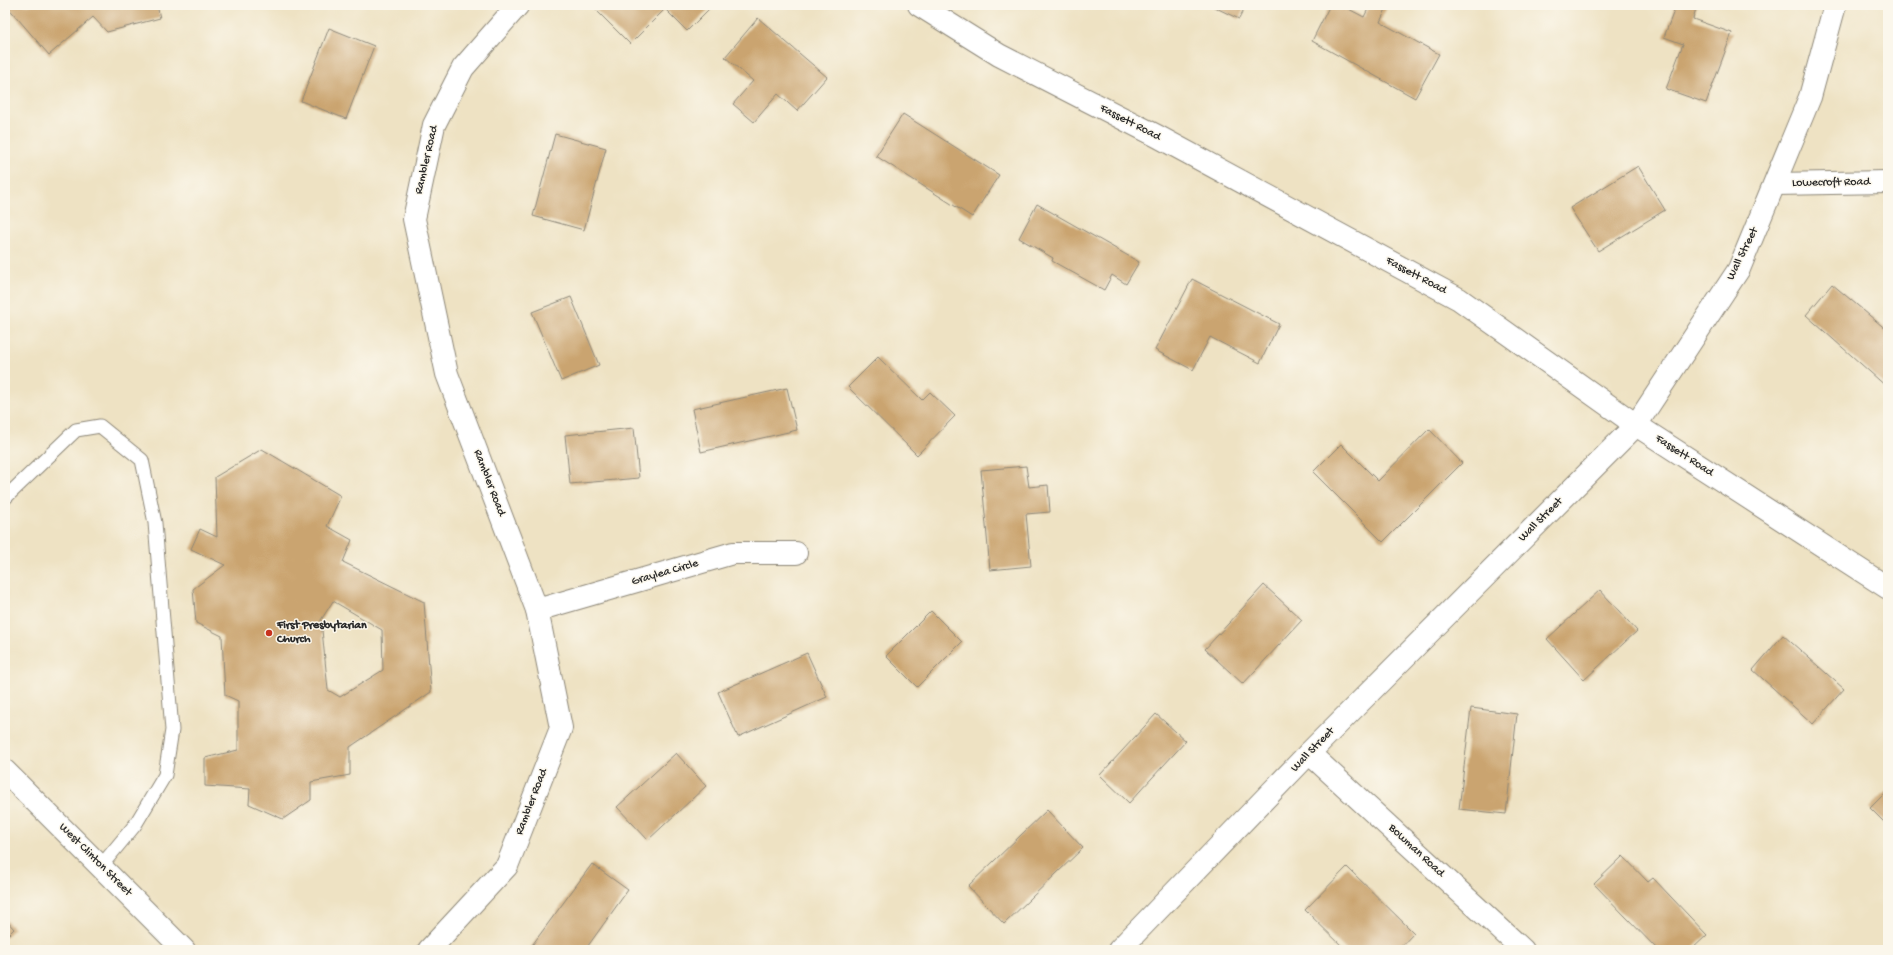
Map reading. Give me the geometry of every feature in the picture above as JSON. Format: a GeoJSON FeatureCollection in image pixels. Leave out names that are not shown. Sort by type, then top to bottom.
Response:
{"type":"FeatureCollection","features":[{"type":"Feature","properties":{"kind":"street","name":"Rambler Road"},"geometry":{"type":"LineString","coordinates":[[429,950],[507,866],[561,728],[537,610],[447,374],[414,219],[434,125],[463,68],[518,5]]}},
{"type":"Feature","properties":{"kind":"street","name":"Fassett Road"},"geometry":{"type":"LineString","coordinates":[[919,5],[999,55],[1157,136],[1459,299],[1636,425],[1888,588]]}},
{"type":"Feature","properties":{"kind":"street","name":"Wall Street"},"geometry":{"type":"LineString","coordinates":[[1119,950],[1309,753],[1636,425],[1739,269],[1810,97],[1835,5]]}},
{"type":"Feature","properties":{"kind":"street","name":"Lowecroft Road"},"geometry":{"type":"LineString","coordinates":[[1775,184],[1888,182]]}},
{"type":"Feature","properties":{"kind":"street","name":"Graylea Circle"},"geometry":{"type":"LineString","coordinates":[[537,610],[734,553],[796,553]]}},
{"type":"Feature","properties":{"kind":"street","name":"Bowman Road"},"geometry":{"type":"LineString","coordinates":[[1309,753],[1523,950]]}},
{"type":"Feature","properties":{"kind":"street","name":"West Clinton Street"},"geometry":{"type":"LineString","coordinates":[[5,771],[184,950]]}},
{"type":"Feature","properties":{"kind":"lane"},"geometry":{"type":"LineString","coordinates":[[5,498],[76,430],[100,426],[142,460],[155,523],[172,730],[165,775],[135,825],[101,866]]}},
{"type":"Feature","properties":{"kind":"building"},"geometry":{"type":"Polygon","coordinates":[[[6,5],[157,5],[160,18],[107,32],[93,17],[49,55],[6,5]]]}},
{"type":"Feature","properties":{"kind":"building"},"geometry":{"type":"Polygon","coordinates":[[[601,5],[713,5],[687,31],[665,9],[630,44],[596,10],[601,5]]]}},
{"type":"Feature","properties":{"kind":"building"},"geometry":{"type":"Polygon","coordinates":[[[1210,5],[1246,5],[1239,19],[1210,5]]]}},
{"type":"Feature","properties":{"kind":"building"},"geometry":{"type":"Polygon","coordinates":[[[1330,5],[1341,5],[1364,17],[1370,5],[1388,5],[1380,22],[1439,54],[1415,98],[1312,41],[1330,5]]]}},
{"type":"Feature","properties":{"kind":"building"},"geometry":{"type":"Polygon","coordinates":[[[1667,5],[1697,5],[1693,19],[1732,33],[1706,103],[1666,89],[1683,44],[1664,37],[1675,8],[1667,5]]]}},
{"type":"Feature","properties":{"kind":"building"},"geometry":{"type":"Polygon","coordinates":[[[758,18],[827,77],[797,111],[778,94],[754,122],[733,104],[753,81],[725,57],[758,18]]]}},
{"type":"Feature","properties":{"kind":"building"},"geometry":{"type":"Polygon","coordinates":[[[329,28],[374,46],[346,119],[301,101],[329,28]]]}},
{"type":"Feature","properties":{"kind":"building"},"geometry":{"type":"Polygon","coordinates":[[[903,114],[999,175],[972,217],[876,156],[903,114]]]}},
{"type":"Feature","properties":{"kind":"building"},"geometry":{"type":"Polygon","coordinates":[[[555,134],[606,148],[584,230],[533,216],[555,134]]]}},
{"type":"Feature","properties":{"kind":"building"},"geometry":{"type":"Polygon","coordinates":[[[1638,166],[1665,210],[1598,251],[1570,208],[1638,166]]]}},
{"type":"Feature","properties":{"kind":"building"},"geometry":{"type":"Polygon","coordinates":[[[1037,204],[1139,262],[1126,284],[1112,275],[1104,290],[1052,261],[1053,258],[1019,238],[1037,204]]]}},
{"type":"Feature","properties":{"kind":"building"},"geometry":{"type":"Polygon","coordinates":[[[1192,279],[1279,324],[1260,363],[1210,337],[1193,370],[1155,350],[1192,279]]]}},
{"type":"Feature","properties":{"kind":"building"},"geometry":{"type":"Polygon","coordinates":[[[1832,284],[1888,331],[1888,388],[1806,315],[1832,284]]]}},
{"type":"Feature","properties":{"kind":"building"},"geometry":{"type":"Polygon","coordinates":[[[571,297],[599,365],[561,381],[532,312],[571,297]]]}},
{"type":"Feature","properties":{"kind":"building"},"geometry":{"type":"Polygon","coordinates":[[[878,357],[922,400],[930,392],[955,416],[917,455],[848,387],[878,357]]]}},
{"type":"Feature","properties":{"kind":"building"},"geometry":{"type":"Polygon","coordinates":[[[787,388],[797,430],[701,452],[692,409],[787,388]]]}},
{"type":"Feature","properties":{"kind":"building"},"geometry":{"type":"Polygon","coordinates":[[[634,428],[639,478],[570,484],[565,435],[634,428]]]}},
{"type":"Feature","properties":{"kind":"building"},"geometry":{"type":"Polygon","coordinates":[[[1429,429],[1462,463],[1383,542],[1313,472],[1341,444],[1378,481],[1429,429]]]}},
{"type":"Feature","properties":{"kind":"building","name":"First Presbytarian Church"},"geometry":{"type":"Polygon","coordinates":[[[262,449],[341,496],[327,526],[352,540],[343,562],[424,602],[431,692],[350,747],[350,775],[311,782],[311,800],[283,819],[249,804],[250,789],[205,786],[205,758],[238,750],[238,701],[225,695],[222,636],[196,623],[193,589],[225,565],[191,549],[200,529],[217,537],[215,477],[262,449]],[[333,601],[321,620],[328,690],[340,697],[383,670],[382,630],[333,601]]]}},
{"type":"Feature","properties":{"kind":"building"},"geometry":{"type":"Polygon","coordinates":[[[1026,466],[1029,487],[1048,485],[1050,512],[1026,514],[1031,566],[990,570],[981,470],[1026,466]]]}},
{"type":"Feature","properties":{"kind":"building"},"geometry":{"type":"Polygon","coordinates":[[[1264,585],[1302,620],[1243,684],[1205,649],[1264,585]]]}},
{"type":"Feature","properties":{"kind":"building"},"geometry":{"type":"Polygon","coordinates":[[[1600,590],[1637,631],[1584,680],[1547,639],[1600,590]]]}},
{"type":"Feature","properties":{"kind":"building"},"geometry":{"type":"Polygon","coordinates":[[[931,611],[962,642],[917,687],[886,656],[931,611]]]}},
{"type":"Feature","properties":{"kind":"building"},"geometry":{"type":"Polygon","coordinates":[[[1783,635],[1844,689],[1813,724],[1753,670],[1783,635]]]}},
{"type":"Feature","properties":{"kind":"building"},"geometry":{"type":"Polygon","coordinates":[[[807,653],[827,697],[738,737],[718,692],[807,653]]]}},
{"type":"Feature","properties":{"kind":"building"},"geometry":{"type":"Polygon","coordinates":[[[1471,708],[1517,714],[1506,814],[1459,809],[1471,708]]]}},
{"type":"Feature","properties":{"kind":"building"},"geometry":{"type":"Polygon","coordinates":[[[1156,714],[1186,741],[1129,803],[1100,775],[1156,714]]]}},
{"type":"Feature","properties":{"kind":"building"},"geometry":{"type":"Polygon","coordinates":[[[676,753],[706,786],[648,840],[617,807],[676,753]]]}},
{"type":"Feature","properties":{"kind":"building"},"geometry":{"type":"Polygon","coordinates":[[[1888,790],[1888,826],[1870,808],[1888,790]]]}},
{"type":"Feature","properties":{"kind":"building"},"geometry":{"type":"Polygon","coordinates":[[[1047,810],[1083,848],[1004,924],[968,886],[1047,810]]]}},
{"type":"Feature","properties":{"kind":"building"},"geometry":{"type":"Polygon","coordinates":[[[1623,856],[1648,882],[1653,878],[1707,935],[1691,950],[1658,950],[1594,884],[1623,856]]]}},
{"type":"Feature","properties":{"kind":"building"},"geometry":{"type":"Polygon","coordinates":[[[592,864],[628,890],[585,950],[533,950],[530,948],[592,864]]]}},
{"type":"Feature","properties":{"kind":"building"},"geometry":{"type":"Polygon","coordinates":[[[1347,867],[1414,933],[1398,950],[1346,950],[1305,910],[1347,867]]]}},
{"type":"Feature","properties":{"kind":"building"},"geometry":{"type":"Polygon","coordinates":[[[5,919],[14,929],[5,938],[5,919]]]}},
{"type":"Feature","properties":{"kind":"place","name":"First Presbytarian Church"},"geometry":{"type":"Point","coordinates":[269,633]}}]}
